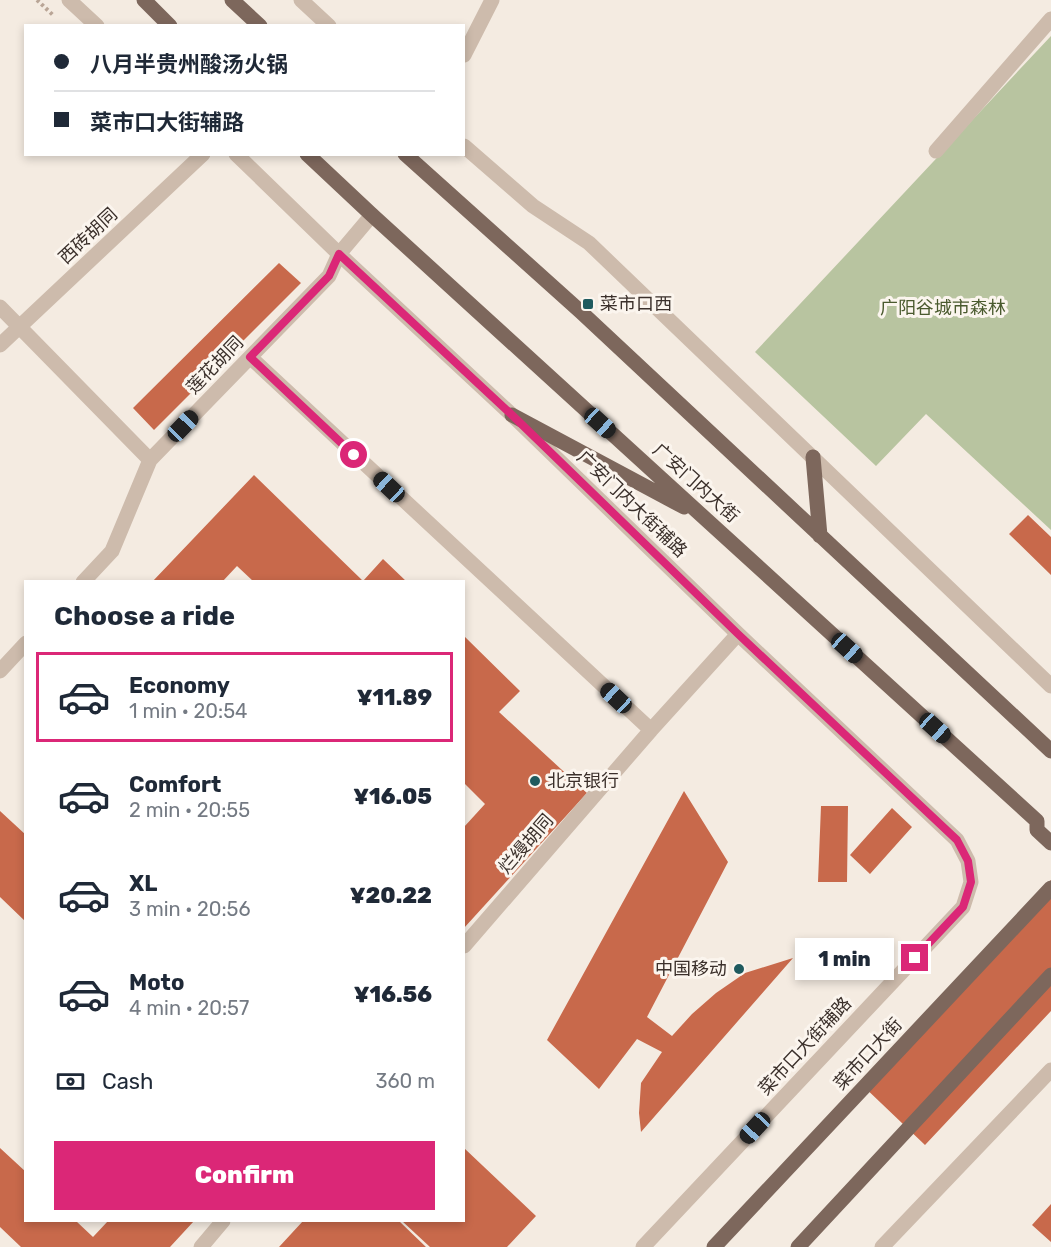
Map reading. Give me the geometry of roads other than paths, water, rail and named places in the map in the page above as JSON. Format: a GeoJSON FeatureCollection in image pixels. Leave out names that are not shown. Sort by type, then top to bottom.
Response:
{"type":"FeatureCollection","features":[{"type":"Feature","properties":{"kind":"main road"},"geometry":{"type":"LineString","coordinates":[[144,0],[168,24]]}},
{"type":"Feature","properties":{"kind":"main road"},"geometry":{"type":"LineString","coordinates":[[232,0],[259,24]]}},
{"type":"Feature","properties":{"kind":"main road","name":"广安门内大街"},"geometry":{"type":"LineString","coordinates":[[310,156],[1037,822],[1037,830],[1051,843]]}},
{"type":"Feature","properties":{"kind":"main road"},"geometry":{"type":"LineString","coordinates":[[409,156],[820,536],[1045,737],[1051,751]]}},
{"type":"Feature","properties":{"kind":"main road"},"geometry":{"type":"LineString","coordinates":[[512,415],[706,519]]}},
{"type":"Feature","properties":{"kind":"main road"},"geometry":{"type":"LineString","coordinates":[[813,458],[820,536]]}},
{"type":"Feature","properties":{"kind":"main road","name":"菜市口大街"},"geometry":{"type":"LineString","coordinates":[[714,1247],[1051,888]]}},
{"type":"Feature","properties":{"kind":"main road"},"geometry":{"type":"LineString","coordinates":[[798,1247],[1051,975]]}},
{"type":"Feature","properties":{"kind":"street"},"geometry":{"type":"LineString","coordinates":[[69,0],[95,24]]}},
{"type":"Feature","properties":{"kind":"street"},"geometry":{"type":"LineString","coordinates":[[301,0],[327,24]]}},
{"type":"Feature","properties":{"kind":"street"},"geometry":{"type":"LineString","coordinates":[[465,53],[492,0]]}},
{"type":"Feature","properties":{"kind":"street"},"geometry":{"type":"LineString","coordinates":[[936,151],[1051,18]]}},
{"type":"Feature","properties":{"kind":"street"},"geometry":{"type":"LineString","coordinates":[[465,147],[533,206],[589,243],[1051,686]]}},
{"type":"Feature","properties":{"kind":"street","name":"西砖胡同"},"geometry":{"type":"LineString","coordinates":[[0,345],[201,156]]}},
{"type":"Feature","properties":{"kind":"street","name":"广安门内大街辅路"},"geometry":{"type":"LineString","coordinates":[[238,156],[957,840],[968,861],[971,882],[967,896]]}},
{"type":"Feature","properties":{"kind":"street","name":"莲花胡同"},"geometry":{"type":"LineString","coordinates":[[85,580],[112,551],[150,460],[329,276],[339,254],[372,215]]}},
{"type":"Feature","properties":{"kind":"street"},"geometry":{"type":"LineString","coordinates":[[0,307],[150,460]]}},
{"type":"Feature","properties":{"kind":"street"},"geometry":{"type":"LineString","coordinates":[[250,357],[651,730]]}},
{"type":"Feature","properties":{"kind":"street","name":"烂缦胡同"},"geometry":{"type":"LineString","coordinates":[[465,945],[651,730],[738,634]]}},
{"type":"Feature","properties":{"kind":"street"},"geometry":{"type":"LineString","coordinates":[[0,670],[24,645]]}},
{"type":"Feature","properties":{"kind":"street","name":"菜市口大街辅路"},"geometry":{"type":"LineString","coordinates":[[643,1247],[963,907],[967,896]]}},
{"type":"Feature","properties":{"kind":"street"},"geometry":{"type":"LineString","coordinates":[[882,1247],[1051,1070]]}},
{"type":"Feature","properties":{"kind":"street"},"geometry":{"type":"LineString","coordinates":[[201,1247],[223,1222]]}},
{"type":"Feature","properties":{"kind":"place","name":"菜市口西"},"geometry":{"type":"Point","coordinates":[588,304]}},
{"type":"Feature","properties":{"kind":"place","name":"北京银行"},"geometry":{"type":"Point","coordinates":[535,781]}},
{"type":"Feature","properties":{"kind":"place","name":"中国移动"},"geometry":{"type":"Point","coordinates":[739,969]}},
{"type":"Feature","properties":{"kind":"park label","name":"广阳谷城市森林"},"geometry":{"type":"Point","coordinates":[943,308]}}]}
